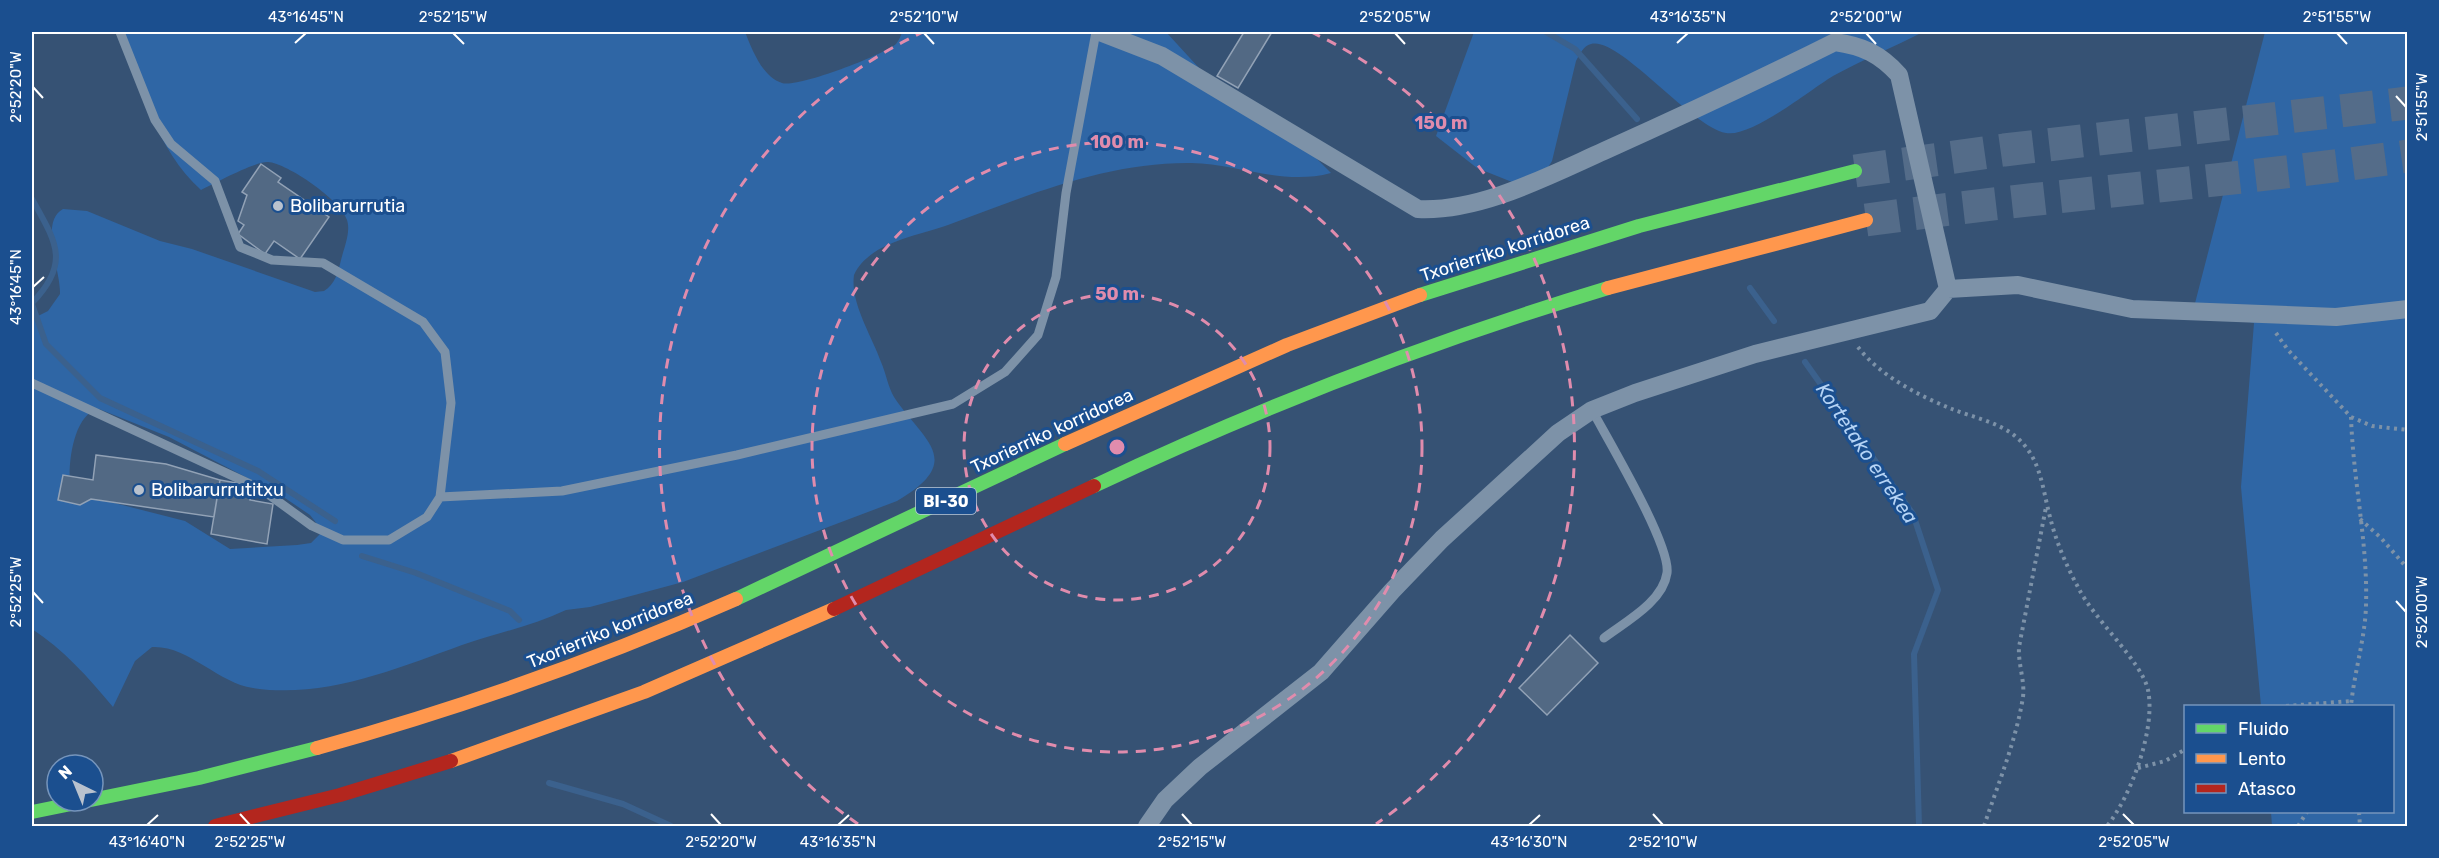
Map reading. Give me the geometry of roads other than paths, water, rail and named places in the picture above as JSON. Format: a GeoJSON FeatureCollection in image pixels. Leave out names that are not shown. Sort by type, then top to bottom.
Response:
{"type":"FeatureCollection","features":[{"type":"Feature","properties":{"kind":"highway","name":"Txorierriko korridorea"},"geometry":{"type":"LineString","coordinates":[[32,812],[105,799],[246,768],[411,722],[540,678],[681,622],[1177,392],[1370,313],[1534,256],[1657,220],[1855,171]]}},
{"type":"Feature","properties":{"kind":"highway","name":"BI-30"},"geometry":{"type":"LineString","coordinates":[[215,826],[426,770],[558,725],[701,669],[1187,443],[1399,356],[1538,308],[1659,272],[1866,220]]}},
{"type":"Feature","properties":{"kind":"street"},"geometry":{"type":"LineString","coordinates":[[1100,32],[1162,56],[1419,209],[1443,210],[1475,203],[1574,164],[1835,42],[1861,46],[1886,60],[1899,75],[1948,289]]}},
{"type":"Feature","properties":{"kind":"street"},"geometry":{"type":"LineString","coordinates":[[1147,826],[1165,800],[1200,767],[1321,672],[1392,591],[1442,539],[1558,433],[1592,410],[1635,393],[1755,354],[1845,329],[1930,311],[1948,289],[2018,285],[2132,309],[2336,317],[2408,309]]}},
{"type":"Feature","properties":{"kind":"lane"},"geometry":{"type":"LineString","coordinates":[[32,383],[261,489],[312,526],[344,540],[389,540],[427,517],[440,497],[451,403],[445,352],[423,322],[322,263],[272,260],[240,246],[215,181],[171,144],[155,120],[120,32]]}},
{"type":"Feature","properties":{"kind":"lane"},"geometry":{"type":"LineString","coordinates":[[440,497],[562,491],[737,455],[953,404],[1005,372],[1038,335],[1056,277],[1066,193],[1096,32]]}},
{"type":"Feature","properties":{"kind":"lane"},"geometry":{"type":"LineString","coordinates":[[1592,410],[1649,519],[1665,555],[1667,573],[1657,594],[1604,638]]}},
{"type":"Feature","properties":{"kind":"waterway","name":"Kortetako errekea"},"geometry":{"type":"LineString","coordinates":[[1546,32],[1575,49],[1637,119]]}},
{"type":"Feature","properties":{"kind":"waterway"},"geometry":{"type":"LineString","coordinates":[[32,199],[48,228],[56,252],[52,276],[32,303]]}},
{"type":"Feature","properties":{"kind":"waterway","name":"Kortetako errekea"},"geometry":{"type":"LineString","coordinates":[[1750,288],[1774,321]]}},
{"type":"Feature","properties":{"kind":"waterway"},"geometry":{"type":"LineString","coordinates":[[32,304],[46,344],[100,398],[258,471],[335,521]]}},
{"type":"Feature","properties":{"kind":"waterway","name":"Kortetako errekea"},"geometry":{"type":"LineString","coordinates":[[1805,362],[1913,514],[1938,590],[1914,654],[1919,826]]}},
{"type":"Feature","properties":{"kind":"waterway"},"geometry":{"type":"LineString","coordinates":[[362,556],[416,573],[510,611],[519,620]]}},
{"type":"Feature","properties":{"kind":"waterway"},"geometry":{"type":"LineString","coordinates":[[549,783],[623,804],[671,826]]}},
{"type":"Feature","properties":{"kind":"tunnel"},"geometry":{"type":"LineString","coordinates":[[1855,171],[2004,150],[2408,103]]}},
{"type":"Feature","properties":{"kind":"tunnel"},"geometry":{"type":"LineString","coordinates":[[1866,220],[2408,156]]}},
{"type":"Feature","properties":{"kind":"place","name":"Bolibarurrutia"},"geometry":{"type":"Point","coordinates":[278,206]}},
{"type":"Feature","properties":{"kind":"place","name":"Bolibarurrutitxu"},"geometry":{"type":"Point","coordinates":[139,490]}}]}
